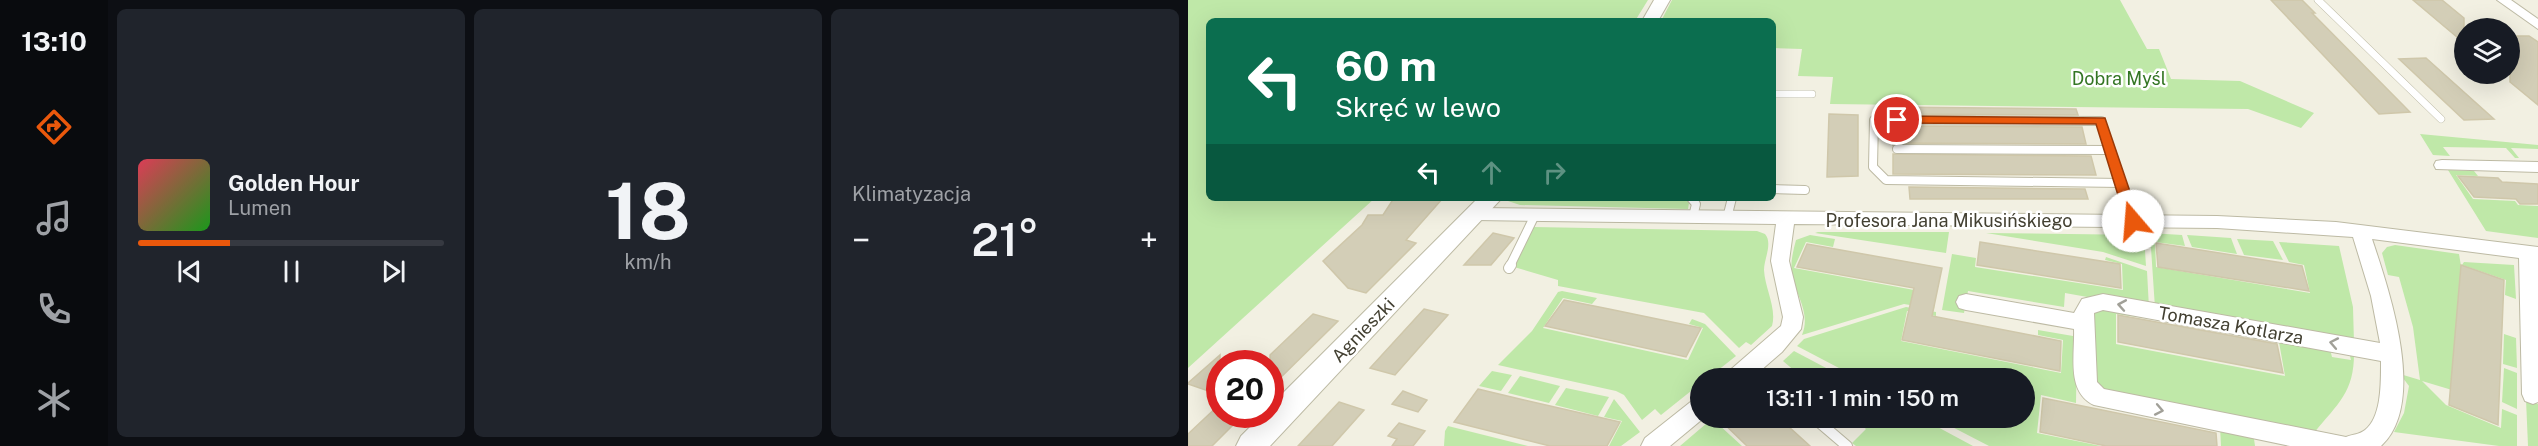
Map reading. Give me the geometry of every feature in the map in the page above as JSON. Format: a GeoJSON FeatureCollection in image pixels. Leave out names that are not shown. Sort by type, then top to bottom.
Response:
{"type":"FeatureCollection","features":[{"type":"Feature","properties":{"kind":"street"},"geometry":{"type":"LineString","coordinates":[[1652,18],[1662,0]]}},
{"type":"Feature","properties":{"kind":"street"},"geometry":{"type":"LineString","coordinates":[[2503,0],[2538,25]]}},
{"type":"Feature","properties":{"kind":"street"},"geometry":{"type":"LineString","coordinates":[[2519,12],[2538,14]]}},
{"type":"Feature","properties":{"kind":"street"},"geometry":{"type":"LineString","coordinates":[[2442,165],[2538,167]]}},
{"type":"Feature","properties":{"kind":"street","name":"Profesora Jana Mikusińskiego"},"geometry":{"type":"LineString","coordinates":[[1484,206],[1535,215],[2133,221],[2310,226],[2533,254],[2533,394]]}},
{"type":"Feature","properties":{"kind":"street","name":"Agnieszki"},"geometry":{"type":"LineString","coordinates":[[1251,446],[1484,206]]}},
{"type":"Feature","properties":{"kind":"street"},"geometry":{"type":"LineString","coordinates":[[1758,368],[1791,329],[1793,317],[1781,274],[1780,261],[1786,218]]}},
{"type":"Feature","properties":{"kind":"street"},"geometry":{"type":"LineString","coordinates":[[2350,446],[2366,445],[2378,435],[2386,416],[2394,384],[2392,354],[2383,305],[2361,232]]}},
{"type":"Feature","properties":{"kind":"street"},"geometry":{"type":"LineString","coordinates":[[1966,302],[2084,322],[2086,385],[2093,394],[2102,398],[2343,446]]}},
{"type":"Feature","properties":{"kind":"street","name":"Tomasza Kotlarza"},"geometry":{"type":"LineString","coordinates":[[2084,322],[2084,311],[2090,305],[2103,302],[2392,354]]}},
{"type":"Feature","properties":{"kind":"street"},"geometry":{"type":"LineString","coordinates":[[1653,446],[1690,416]]}},
{"type":"Feature","properties":{"kind":"lane"},"geometry":{"type":"LineString","coordinates":[[2318,0],[2441,119]]}},
{"type":"Feature","properties":{"kind":"lane"},"geometry":{"type":"LineString","coordinates":[[1776,94],[1812,94]]}},
{"type":"Feature","properties":{"kind":"lane"},"geometry":{"type":"LineString","coordinates":[[2121,183],[1886,180],[1873,167],[1874,120],[2101,121],[2110,150],[2121,183],[2133,221]]}},
{"type":"Feature","properties":{"kind":"lane"},"geometry":{"type":"LineString","coordinates":[[1897,149],[2110,150]]}},
{"type":"Feature","properties":{"kind":"lane"},"geometry":{"type":"LineString","coordinates":[[1776,189],[1805,189]]}},
{"type":"Feature","properties":{"kind":"lane"},"geometry":{"type":"LineString","coordinates":[[1693,217],[1696,204],[1694,201]]}},
{"type":"Feature","properties":{"kind":"lane"},"geometry":{"type":"LineString","coordinates":[[1727,218],[1731,201]]}},
{"type":"Feature","properties":{"kind":"lane"},"geometry":{"type":"LineString","coordinates":[[1509,268],[1535,215]]}},
{"type":"Feature","properties":{"kind":"lane"},"geometry":{"type":"LineString","coordinates":[[1826,428],[1847,446]]}},
{"type":"Feature","properties":{"kind":"green space"},"geometry":{"type":"Polygon","coordinates":[[[1188,0],[1648,0],[1637,18],[1206,18],[1206,201],[1372,201],[1188,368],[1188,0]]]}},
{"type":"Feature","properties":{"kind":"green space","name":"Dobra Myśl"},"geometry":{"type":"Polygon","coordinates":[[[1672,0],[2120,0],[2147,49],[2159,49],[2171,79],[2240,81],[2314,113],[2301,128],[2248,109],[1830,104],[1833,77],[1798,76],[1802,49],[1776,48],[1776,18],[1663,18],[1672,0]]]}},
{"type":"Feature","properties":{"kind":"green space"},"geometry":{"type":"Polygon","coordinates":[[[2420,134],[2538,145],[2538,149],[2511,148],[2519,158],[2515,158],[2506,148],[2443,147],[2450,156],[2433,155],[2420,134]]]}},
{"type":"Feature","properties":{"kind":"green space"},"geometry":{"type":"Polygon","coordinates":[[[2448,170],[2474,171],[2478,176],[2456,175],[2473,199],[2515,201],[2518,205],[2538,206],[2538,238],[2486,231],[2448,170]]]}},
{"type":"Feature","properties":{"kind":"green space"},"geometry":{"type":"Polygon","coordinates":[[[1508,201],[1688,201],[1689,203],[1688,209],[1520,205],[1508,201]]]}},
{"type":"Feature","properties":{"kind":"green space"},"geometry":{"type":"Polygon","coordinates":[[[1533,227],[1757,231],[1765,234],[1768,246],[1764,270],[1773,312],[1772,326],[1751,345],[1746,342],[1739,348],[1704,313],[1558,286],[1558,280],[1514,267],[1533,227]]]}},
{"type":"Feature","properties":{"kind":"green space"},"geometry":{"type":"Polygon","coordinates":[[[1949,232],[1946,253],[1815,233],[1949,232]]]}},
{"type":"Feature","properties":{"kind":"green space"},"geometry":{"type":"Polygon","coordinates":[[[1986,233],[2144,235],[2146,266],[2103,252],[1986,233]]]}},
{"type":"Feature","properties":{"kind":"green space"},"geometry":{"type":"Polygon","coordinates":[[[2150,233],[2182,235],[2185,246],[2155,242],[2156,267],[2310,293],[2304,265],[2289,262],[2279,242],[2339,246],[2353,307],[2354,343],[2155,308],[2150,233]]]}},
{"type":"Feature","properties":{"kind":"green space"},"geometry":{"type":"Polygon","coordinates":[[[1810,235],[1835,239],[1833,247],[1806,242],[1794,268],[1936,294],[1934,309],[1904,304],[1802,335],[1804,312],[1791,270],[1796,240],[1810,235]]]}},
{"type":"Feature","properties":{"kind":"green space"},"geometry":{"type":"Polygon","coordinates":[[[2187,235],[2231,238],[2237,254],[2192,247],[2187,235]]]}},
{"type":"Feature","properties":{"kind":"green space"},"geometry":{"type":"Polygon","coordinates":[[[2237,239],[2273,241],[2283,260],[2244,255],[2237,239]]]}},
{"type":"Feature","properties":{"kind":"green space"},"geometry":{"type":"Polygon","coordinates":[[[2395,245],[2459,254],[2461,266],[2452,390],[2422,381],[2446,405],[2501,428],[2502,409],[2517,415],[2517,446],[2499,446],[2394,432],[2404,413],[2409,386],[2400,374],[2420,380],[2413,327],[2399,277],[2388,275],[2382,253],[2387,247],[2395,245]]]}},
{"type":"Feature","properties":{"kind":"green space"},"geometry":{"type":"Polygon","coordinates":[[[1952,254],[1976,258],[1975,267],[2123,290],[2122,264],[2105,260],[2106,257],[2147,271],[2149,308],[2065,293],[2064,307],[1968,291],[1964,313],[1942,310],[1952,254]]]}},
{"type":"Feature","properties":{"kind":"green space"},"geometry":{"type":"Polygon","coordinates":[[[2464,262],[2514,265],[2516,299],[2505,295],[2506,280],[2462,265],[2464,262]]]}},
{"type":"Feature","properties":{"kind":"green space"},"geometry":{"type":"Polygon","coordinates":[[[1558,292],[1597,298],[1592,304],[1563,298],[1543,328],[1688,360],[1703,328],[1689,324],[1692,319],[1705,324],[1736,356],[1721,368],[1690,368],[1690,392],[1661,415],[1655,409],[1642,420],[1624,395],[1616,391],[1498,365],[1532,331],[1558,292]]]}},
{"type":"Feature","properties":{"kind":"green space"},"geometry":{"type":"Polygon","coordinates":[[[1906,307],[1936,312],[1936,316],[1907,311],[1901,341],[2061,373],[2063,340],[2038,335],[2038,330],[2073,336],[2077,342],[2076,403],[2041,395],[2037,433],[2101,446],[1989,446],[1954,428],[2035,428],[2035,368],[1839,368],[1797,346],[1804,339],[1906,307]]]}},
{"type":"Feature","properties":{"kind":"green space"},"geometry":{"type":"Polygon","coordinates":[[[2091,308],[2151,313],[2151,319],[2116,314],[2116,344],[2285,376],[2279,342],[2329,345],[2332,357],[2351,360],[2348,348],[2354,349],[2352,376],[2338,404],[2314,433],[2094,390],[2091,308]]]}},
{"type":"Feature","properties":{"kind":"green space"},"geometry":{"type":"Polygon","coordinates":[[[2504,334],[2516,338],[2517,368],[2503,364],[2504,334]]]}},
{"type":"Feature","properties":{"kind":"green space"},"geometry":{"type":"Polygon","coordinates":[[[1794,351],[1826,368],[1791,368],[1783,361],[1794,351]]]}},
{"type":"Feature","properties":{"kind":"green space"},"geometry":{"type":"Polygon","coordinates":[[[2504,368],[2517,373],[2517,409],[2502,402],[2504,368]]]}},
{"type":"Feature","properties":{"kind":"green space"},"geometry":{"type":"Polygon","coordinates":[[[1492,371],[1512,375],[1501,391],[1479,386],[1492,371]]]}},
{"type":"Feature","properties":{"kind":"green space"},"geometry":{"type":"Polygon","coordinates":[[[1520,376],[1560,386],[1549,403],[1508,393],[1520,376]]]}},
{"type":"Feature","properties":{"kind":"green space"},"geometry":{"type":"Polygon","coordinates":[[[1566,388],[1609,397],[1598,416],[1555,405],[1566,388]]]}},
{"type":"Feature","properties":{"kind":"green space"},"geometry":{"type":"Polygon","coordinates":[[[1614,399],[1640,432],[1621,446],[1609,446],[1622,421],[1604,417],[1614,399]]]}},
{"type":"Feature","properties":{"kind":"green space"},"geometry":{"type":"Polygon","coordinates":[[[2526,399],[2538,404],[2538,446],[2528,446],[2526,399]]]}},
{"type":"Feature","properties":{"kind":"green space"},"geometry":{"type":"Polygon","coordinates":[[[1448,426],[1528,446],[1444,446],[1445,431],[1448,426]]]}},
{"type":"Feature","properties":{"kind":"green space"},"geometry":{"type":"Polygon","coordinates":[[[2220,426],[2253,432],[2255,446],[2221,446],[2220,426]]]}},
{"type":"Feature","properties":{"kind":"green space"},"geometry":{"type":"Polygon","coordinates":[[[1701,428],[1722,428],[1742,446],[1680,446],[1701,428]]]}},
{"type":"Feature","properties":{"kind":"green space"},"geometry":{"type":"Polygon","coordinates":[[[1939,428],[1973,446],[1856,446],[1852,443],[1866,429],[1939,428]]]}},
{"type":"Feature","properties":{"kind":"building"},"geometry":{"type":"Polygon","coordinates":[[[2271,0],[2302,0],[2315,13],[2312,13],[2410,112],[2379,114],[2271,0]]]}},
{"type":"Feature","properties":{"kind":"building"},"geometry":{"type":"Polygon","coordinates":[[[2413,0],[2442,0],[2464,18],[2454,18],[2454,35],[2413,0]]]}},
{"type":"Feature","properties":{"kind":"building"},"geometry":{"type":"Polygon","coordinates":[[[2520,36],[2529,36],[2538,42],[2538,105],[2512,84],[2520,84],[2520,36]]]}},
{"type":"Feature","properties":{"kind":"building"},"geometry":{"type":"Polygon","coordinates":[[[2426,58],[2494,119],[2464,120],[2399,59],[2426,58]]]}},
{"type":"Feature","properties":{"kind":"building"},"geometry":{"type":"Polygon","coordinates":[[[1892,107],[2076,109],[2078,115],[1892,114],[1892,107]]]}},
{"type":"Feature","properties":{"kind":"building"},"geometry":{"type":"Polygon","coordinates":[[[1829,114],[1858,115],[1858,176],[1827,177],[1829,114]]]}},
{"type":"Feature","properties":{"kind":"building"},"geometry":{"type":"Polygon","coordinates":[[[1892,126],[2082,127],[2086,144],[1897,143],[1893,145],[1892,126]]]}},
{"type":"Feature","properties":{"kind":"building"},"geometry":{"type":"Polygon","coordinates":[[[1893,154],[2091,156],[2096,175],[1893,174],[1893,154]]]}},
{"type":"Feature","properties":{"kind":"building"},"geometry":{"type":"Polygon","coordinates":[[[2458,176],[2498,178],[2502,182],[2538,184],[2538,204],[2520,204],[2516,199],[2474,197],[2458,176]]]}},
{"type":"Feature","properties":{"kind":"building"},"geometry":{"type":"Polygon","coordinates":[[[1909,187],[2085,189],[2088,199],[1910,199],[1909,187]]]}},
{"type":"Feature","properties":{"kind":"building"},"geometry":{"type":"Polygon","coordinates":[[[1392,201],[1440,201],[1406,240],[1416,243],[1366,293],[1348,288],[1323,261],[1362,225],[1368,215],[1383,215],[1392,201]]]}},
{"type":"Feature","properties":{"kind":"building"},"geometry":{"type":"Polygon","coordinates":[[[1493,233],[1514,238],[1491,265],[1464,265],[1493,233]]]}},
{"type":"Feature","properties":{"kind":"building"},"geometry":{"type":"Polygon","coordinates":[[[1980,242],[2120,264],[2121,288],[1977,265],[1980,242]]]}},
{"type":"Feature","properties":{"kind":"building"},"geometry":{"type":"Polygon","coordinates":[[[2156,243],[2302,266],[2309,291],[2158,267],[2156,243]]]}},
{"type":"Feature","properties":{"kind":"building"},"geometry":{"type":"Polygon","coordinates":[[[1807,244],[1942,268],[1932,316],[2061,341],[2060,371],[1902,340],[1914,288],[1797,267],[1807,244]]]}},
{"type":"Feature","properties":{"kind":"building"},"geometry":{"type":"Polygon","coordinates":[[[2461,265],[2504,280],[2498,425],[2449,405],[2461,265]]]}},
{"type":"Feature","properties":{"kind":"building"},"geometry":{"type":"Polygon","coordinates":[[[1564,300],[1701,328],[1686,357],[1545,326],[1564,300]]]}},
{"type":"Feature","properties":{"kind":"building"},"geometry":{"type":"Polygon","coordinates":[[[1424,309],[1448,315],[1395,375],[1370,368],[1424,309]]]}},
{"type":"Feature","properties":{"kind":"building"},"geometry":{"type":"Polygon","coordinates":[[[1313,314],[1338,321],[1284,374],[1284,350],[1275,350],[1313,314]]]}},
{"type":"Feature","properties":{"kind":"building"},"geometry":{"type":"Polygon","coordinates":[[[2118,315],[2277,344],[2283,373],[2118,342],[2118,315]]]}},
{"type":"Feature","properties":{"kind":"building"},"geometry":{"type":"Polygon","coordinates":[[[1206,367],[1206,390],[1188,383],[1206,367]]]}},
{"type":"Feature","properties":{"kind":"building"},"geometry":{"type":"Polygon","coordinates":[[[1478,389],[1620,422],[1607,446],[1550,446],[1454,422],[1478,389]]]}},
{"type":"Feature","properties":{"kind":"building"},"geometry":{"type":"Polygon","coordinates":[[[1403,391],[1427,400],[1418,412],[1392,404],[1403,391]]]}},
{"type":"Feature","properties":{"kind":"building"},"geometry":{"type":"Polygon","coordinates":[[[2043,398],[2216,433],[2217,446],[2106,446],[2040,432],[2043,398]]]}},
{"type":"Feature","properties":{"kind":"building"},"geometry":{"type":"Polygon","coordinates":[[[1339,402],[1364,410],[1332,446],[1298,446],[1339,402]]]}},
{"type":"Feature","properties":{"kind":"building"},"geometry":{"type":"Polygon","coordinates":[[[1206,417],[1206,428],[1230,428],[1212,446],[1188,446],[1188,434],[1206,417]]]}},
{"type":"Feature","properties":{"kind":"building"},"geometry":{"type":"Polygon","coordinates":[[[1399,423],[1425,431],[1413,446],[1392,446],[1397,439],[1388,436],[1399,423]]]}},
{"type":"Feature","properties":{"kind":"building"},"geometry":{"type":"Polygon","coordinates":[[[1728,428],[1790,428],[1810,446],[1747,446],[1728,428]]]}},
{"type":"Feature","properties":{"kind":"route"},"geometry":{"type":"LineString","coordinates":[[1897,120],[2101,121],[2133,221]]}}]}
